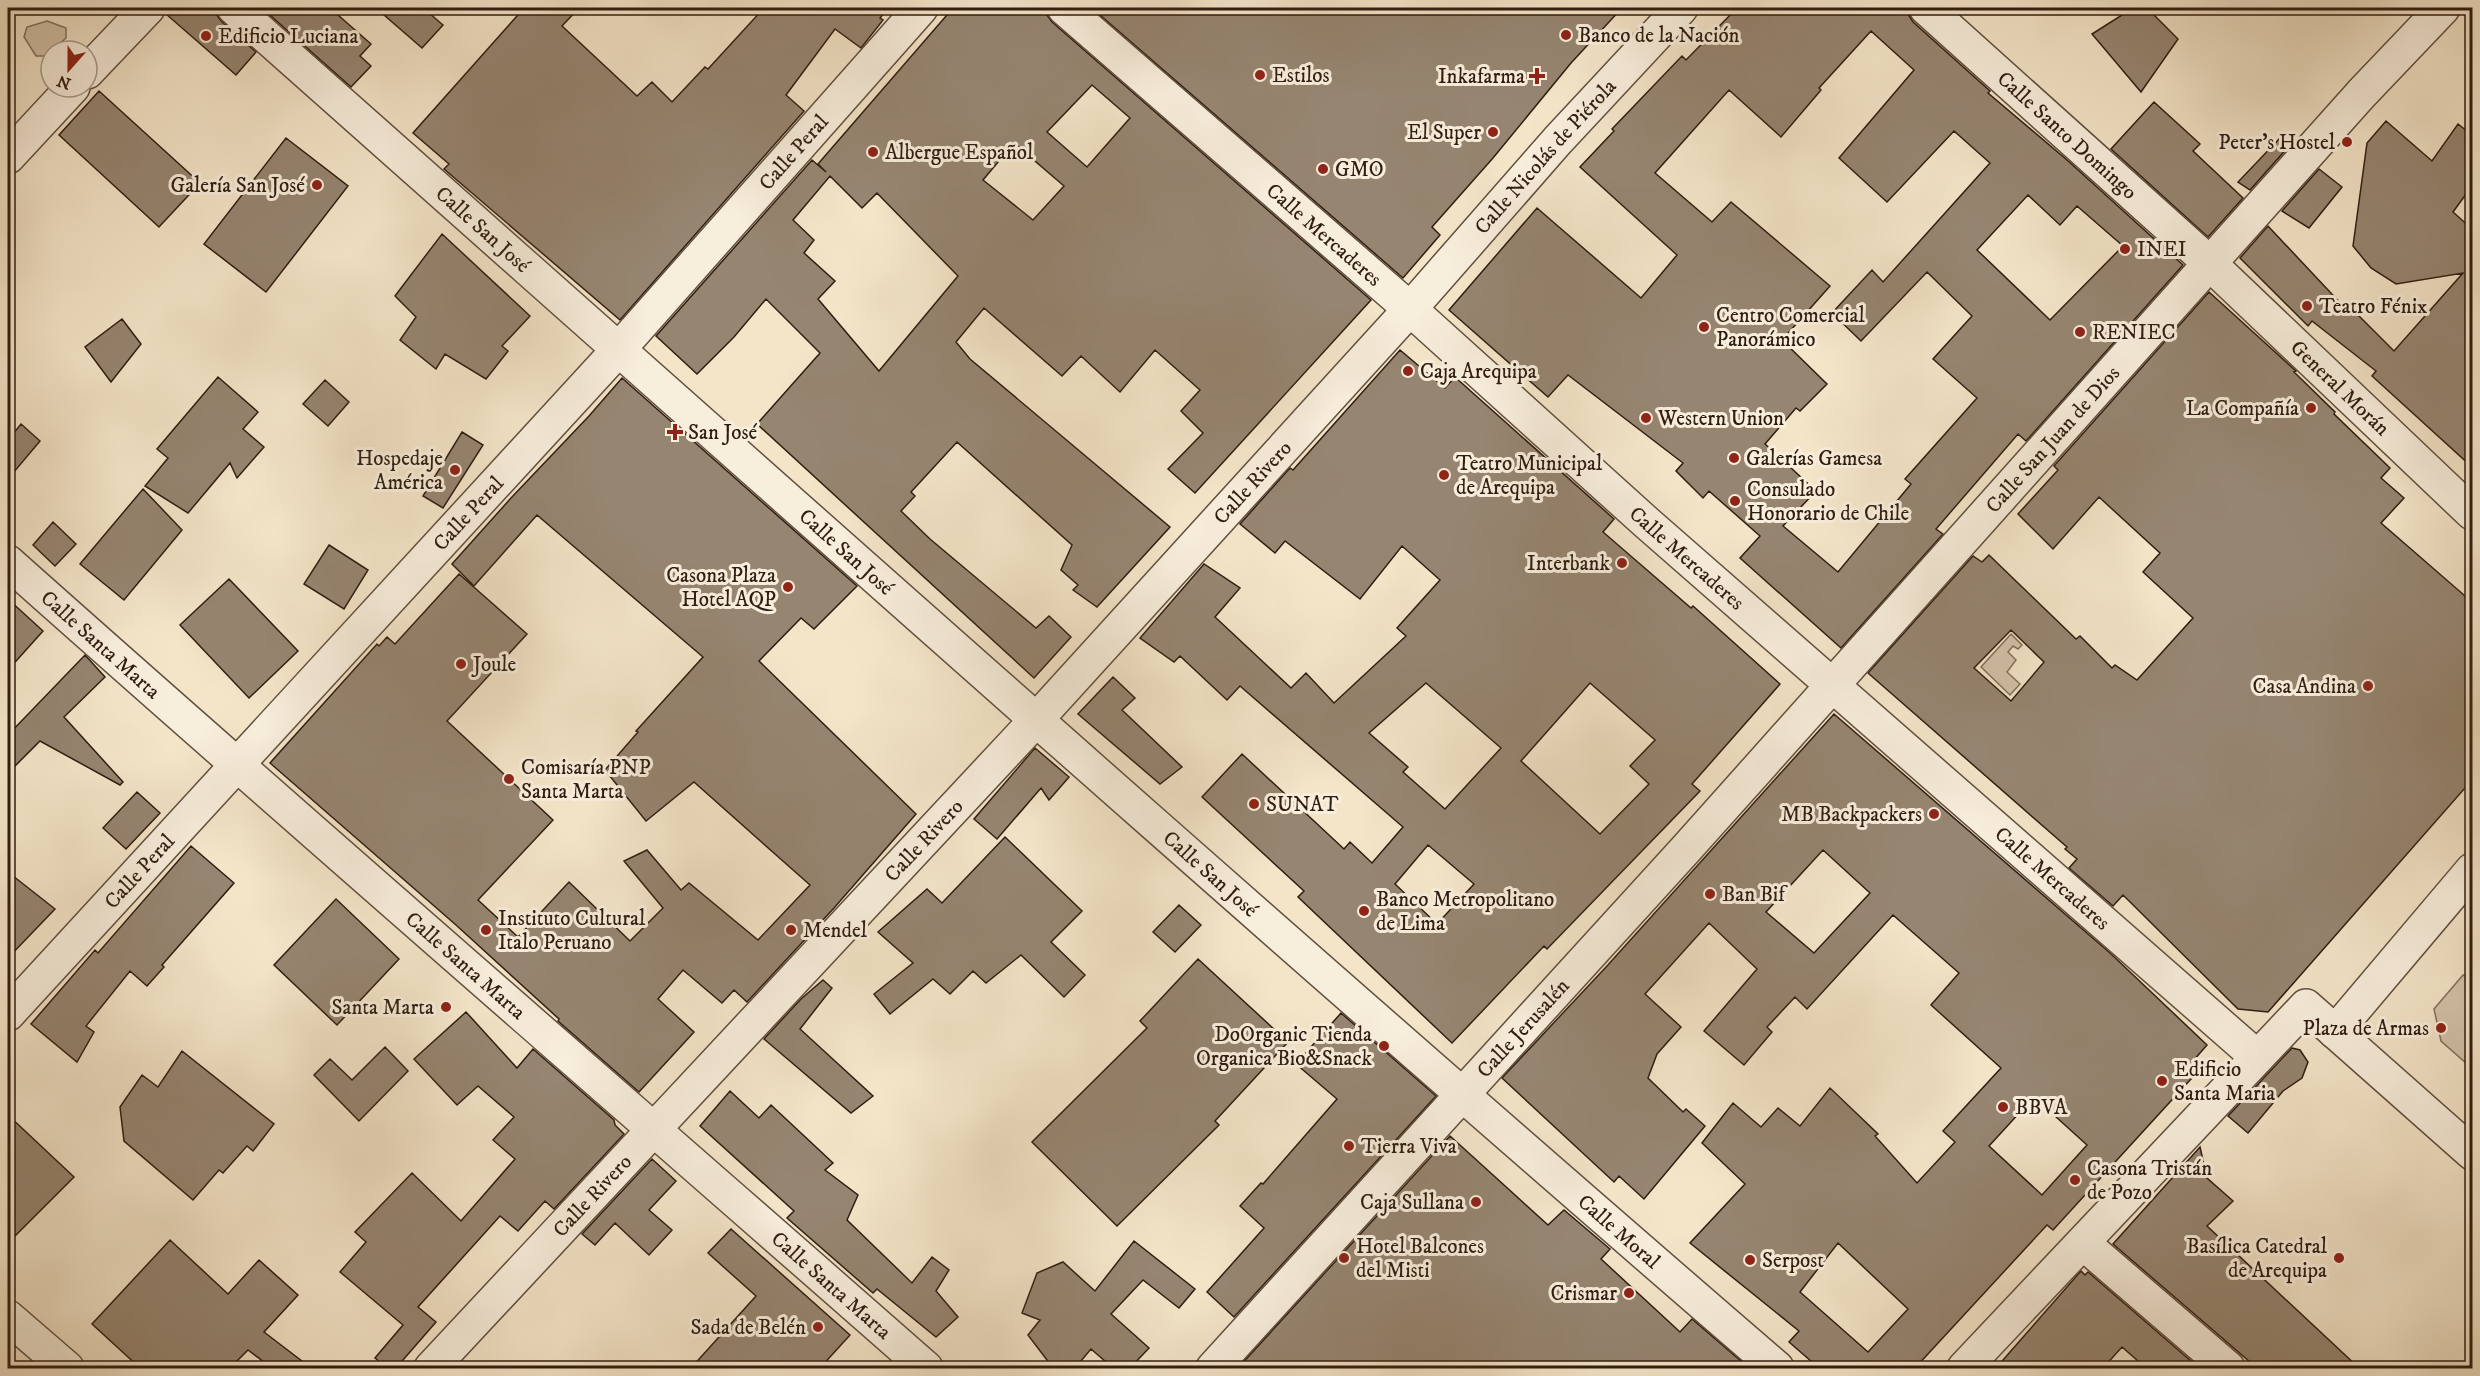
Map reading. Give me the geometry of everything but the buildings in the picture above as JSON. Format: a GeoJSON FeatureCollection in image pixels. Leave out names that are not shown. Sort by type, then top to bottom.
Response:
{"type":"FeatureCollection","features":[{"type":"Feature","properties":{"kind":"street"},"geometry":{"type":"LineString","coordinates":[[99,59],[148,8]]}},
{"type":"Feature","properties":{"kind":"street","name":"Calle San José"},"geometry":{"type":"LineString","coordinates":[[234,8],[1460,1094]]}},
{"type":"Feature","properties":{"kind":"street","name":"Calle Peral"},"geometry":{"type":"LineString","coordinates":[[8,1014],[619,349],[921,8]]}},
{"type":"Feature","properties":{"kind":"street","name":"Calle Mercaderes"},"geometry":{"type":"LineString","coordinates":[[1064,8],[1410,309],[1647,523],[2257,1058]]}},
{"type":"Feature","properties":{"kind":"street","name":"Calle Nicolás de Piérola"},"geometry":{"type":"LineString","coordinates":[[1410,309],[1558,140],[1681,8]]}},
{"type":"Feature","properties":{"kind":"street","name":"Calle Santo Domingo"},"geometry":{"type":"LineString","coordinates":[[1926,8],[2210,263]]}},
{"type":"Feature","properties":{"kind":"street","name":"Calle San Juan de Dios"},"geometry":{"type":"LineString","coordinates":[[1832,684],[2210,263],[2443,8]]}},
{"type":"Feature","properties":{"kind":"street"},"geometry":{"type":"LineString","coordinates":[[8,157],[62,99]]}},
{"type":"Feature","properties":{"kind":"street","name":"General Morán"},"geometry":{"type":"LineString","coordinates":[[2210,263],[2472,513]]}},
{"type":"Feature","properties":{"kind":"street","name":"Calle Rivero"},"geometry":{"type":"LineString","coordinates":[[431,1368],[1036,720],[1410,309]]}},
{"type":"Feature","properties":{"kind":"street","name":"Calle Santa Marta"},"geometry":{"type":"LineString","coordinates":[[8,562],[236,766],[926,1368]]}},
{"type":"Feature","properties":{"kind":"street","name":"Calle Jerusalén"},"geometry":{"type":"LineString","coordinates":[[1213,1368],[1460,1094],[1686,849],[1832,684]]}},
{"type":"Feature","properties":{"kind":"street"},"geometry":{"type":"LineString","coordinates":[[2335,1032],[2472,870]]}},
{"type":"Feature","properties":{"kind":"street"},"geometry":{"type":"LineString","coordinates":[[1964,1368],[2306,1006],[2472,1153]]}},
{"type":"Feature","properties":{"kind":"street","name":"Calle Moral"},"geometry":{"type":"LineString","coordinates":[[1460,1094],[1777,1368]]}},
{"type":"Feature","properties":{"kind":"street"},"geometry":{"type":"LineString","coordinates":[[2083,1243],[2228,1368]]}},
{"type":"Feature","properties":{"kind":"street"},"geometry":{"type":"LineString","coordinates":[[8,1317],[67,1368]]}},
{"type":"Feature","properties":{"kind":"shaded area"},"geometry":{"type":"Polygon","coordinates":[[[47,21],[66,28],[66,38],[39,39],[39,56],[36,56],[24,37],[27,27],[47,21]]]}},
{"type":"Feature","properties":{"kind":"shaded area"},"geometry":{"type":"Polygon","coordinates":[[[2011,634],[2022,645],[2018,649],[2013,646],[2008,652],[2016,660],[2007,672],[2020,684],[2010,695],[1981,667],[2011,634]]]}},
{"type":"Feature","properties":{"kind":"shaded area"},"geometry":{"type":"Polygon","coordinates":[[[2463,975],[2472,980],[2472,1060],[2466,1063],[2441,1041],[2434,1009],[2463,975]]]}},
{"type":"Feature","properties":{"kind":"place","name":"Banco de la Nación"},"geometry":{"type":"Point","coordinates":[1566,35]}},
{"type":"Feature","properties":{"kind":"place","name":"Edificio Luciana"},"geometry":{"type":"Point","coordinates":[206,36]}},
{"type":"Feature","properties":{"kind":"place","name":"Estilos"},"geometry":{"type":"Point","coordinates":[1260,75]}},
{"type":"Feature","properties":{"kind":"place","name":"Inkafarma"},"geometry":{"type":"Point","coordinates":[1537,76]}},
{"type":"Feature","properties":{"kind":"place","name":"El Super"},"geometry":{"type":"Point","coordinates":[1493,132]}},
{"type":"Feature","properties":{"kind":"place","name":"Peter's Hostel"},"geometry":{"type":"Point","coordinates":[2347,142]}},
{"type":"Feature","properties":{"kind":"place","name":"Albergue Español"},"geometry":{"type":"Point","coordinates":[873,152]}},
{"type":"Feature","properties":{"kind":"place","name":"GMO"},"geometry":{"type":"Point","coordinates":[1323,169]}},
{"type":"Feature","properties":{"kind":"place","name":"Galería San José"},"geometry":{"type":"Point","coordinates":[317,185]}},
{"type":"Feature","properties":{"kind":"place","name":"INEI"},"geometry":{"type":"Point","coordinates":[2125,249]}},
{"type":"Feature","properties":{"kind":"place","name":"Teatro Fénix"},"geometry":{"type":"Point","coordinates":[2307,306]}},
{"type":"Feature","properties":{"kind":"place","name":"Centro Comercial Panorámico"},"geometry":{"type":"Point","coordinates":[1704,327]}},
{"type":"Feature","properties":{"kind":"place","name":"RENIEC"},"geometry":{"type":"Point","coordinates":[2080,332]}},
{"type":"Feature","properties":{"kind":"place","name":"Caja Arequipa"},"geometry":{"type":"Point","coordinates":[1408,371]}},
{"type":"Feature","properties":{"kind":"place","name":"La Compañía"},"geometry":{"type":"Point","coordinates":[2311,408]}},
{"type":"Feature","properties":{"kind":"place","name":"Western Union"},"geometry":{"type":"Point","coordinates":[1646,418]}},
{"type":"Feature","properties":{"kind":"place","name":"San José"},"geometry":{"type":"Point","coordinates":[675,432]}},
{"type":"Feature","properties":{"kind":"place","name":"Galerías Gamesa"},"geometry":{"type":"Point","coordinates":[1734,458]}},
{"type":"Feature","properties":{"kind":"place","name":"Hospedaje América"},"geometry":{"type":"Point","coordinates":[455,470]}},
{"type":"Feature","properties":{"kind":"place","name":"Teatro Municipal de Arequipa"},"geometry":{"type":"Point","coordinates":[1444,475]}},
{"type":"Feature","properties":{"kind":"place","name":"Consulado Honorario de Chile"},"geometry":{"type":"Point","coordinates":[1735,501]}},
{"type":"Feature","properties":{"kind":"place","name":"Interbank"},"geometry":{"type":"Point","coordinates":[1622,563]}},
{"type":"Feature","properties":{"kind":"place","name":"Casona Plaza Hotel AQP"},"geometry":{"type":"Point","coordinates":[788,587]}},
{"type":"Feature","properties":{"kind":"place","name":"Joule"},"geometry":{"type":"Point","coordinates":[461,664]}},
{"type":"Feature","properties":{"kind":"place","name":"Casa Andina"},"geometry":{"type":"Point","coordinates":[2368,686]}},
{"type":"Feature","properties":{"kind":"place","name":"Comisaría PNP Santa Marta"},"geometry":{"type":"Point","coordinates":[509,779]}},
{"type":"Feature","properties":{"kind":"place","name":"SUNAT"},"geometry":{"type":"Point","coordinates":[1254,804]}},
{"type":"Feature","properties":{"kind":"place","name":"MB Backpackers"},"geometry":{"type":"Point","coordinates":[1934,814]}},
{"type":"Feature","properties":{"kind":"place","name":"Ban Bif"},"geometry":{"type":"Point","coordinates":[1710,894]}},
{"type":"Feature","properties":{"kind":"place","name":"Banco Metropolitano de Lima"},"geometry":{"type":"Point","coordinates":[1364,911]}},
{"type":"Feature","properties":{"kind":"place","name":"Instituto Cultural Italo Peruano"},"geometry":{"type":"Point","coordinates":[486,930]}},
{"type":"Feature","properties":{"kind":"place","name":"Mendel"},"geometry":{"type":"Point","coordinates":[791,930]}},
{"type":"Feature","properties":{"kind":"place","name":"Santa Marta"},"geometry":{"type":"Point","coordinates":[446,1007]}},
{"type":"Feature","properties":{"kind":"place","name":"Plaza de Armas"},"geometry":{"type":"Point","coordinates":[2441,1028]}},
{"type":"Feature","properties":{"kind":"place","name":"DoOrganic Tienda Organica Bio&Snack"},"geometry":{"type":"Point","coordinates":[1384,1046]}},
{"type":"Feature","properties":{"kind":"place","name":"Edificio Santa Maria"},"geometry":{"type":"Point","coordinates":[2162,1081]}},
{"type":"Feature","properties":{"kind":"place","name":"BBVA"},"geometry":{"type":"Point","coordinates":[2003,1107]}},
{"type":"Feature","properties":{"kind":"place","name":"Tierra Viva"},"geometry":{"type":"Point","coordinates":[1349,1146]}},
{"type":"Feature","properties":{"kind":"place","name":"Casona Tristán de Pozo"},"geometry":{"type":"Point","coordinates":[2075,1180]}},
{"type":"Feature","properties":{"kind":"place","name":"Caja Sullana"},"geometry":{"type":"Point","coordinates":[1476,1202]}},
{"type":"Feature","properties":{"kind":"place","name":"Hotel Balcones del Misti"},"geometry":{"type":"Point","coordinates":[1344,1258]}},
{"type":"Feature","properties":{"kind":"place","name":"Basílica Catedral de Arequipa"},"geometry":{"type":"Point","coordinates":[2339,1258]}},
{"type":"Feature","properties":{"kind":"place","name":"Serpost"},"geometry":{"type":"Point","coordinates":[1750,1260]}},
{"type":"Feature","properties":{"kind":"place","name":"Crismar"},"geometry":{"type":"Point","coordinates":[1629,1293]}},
{"type":"Feature","properties":{"kind":"place","name":"Sada de Belén"},"geometry":{"type":"Point","coordinates":[818,1327]}}]}
